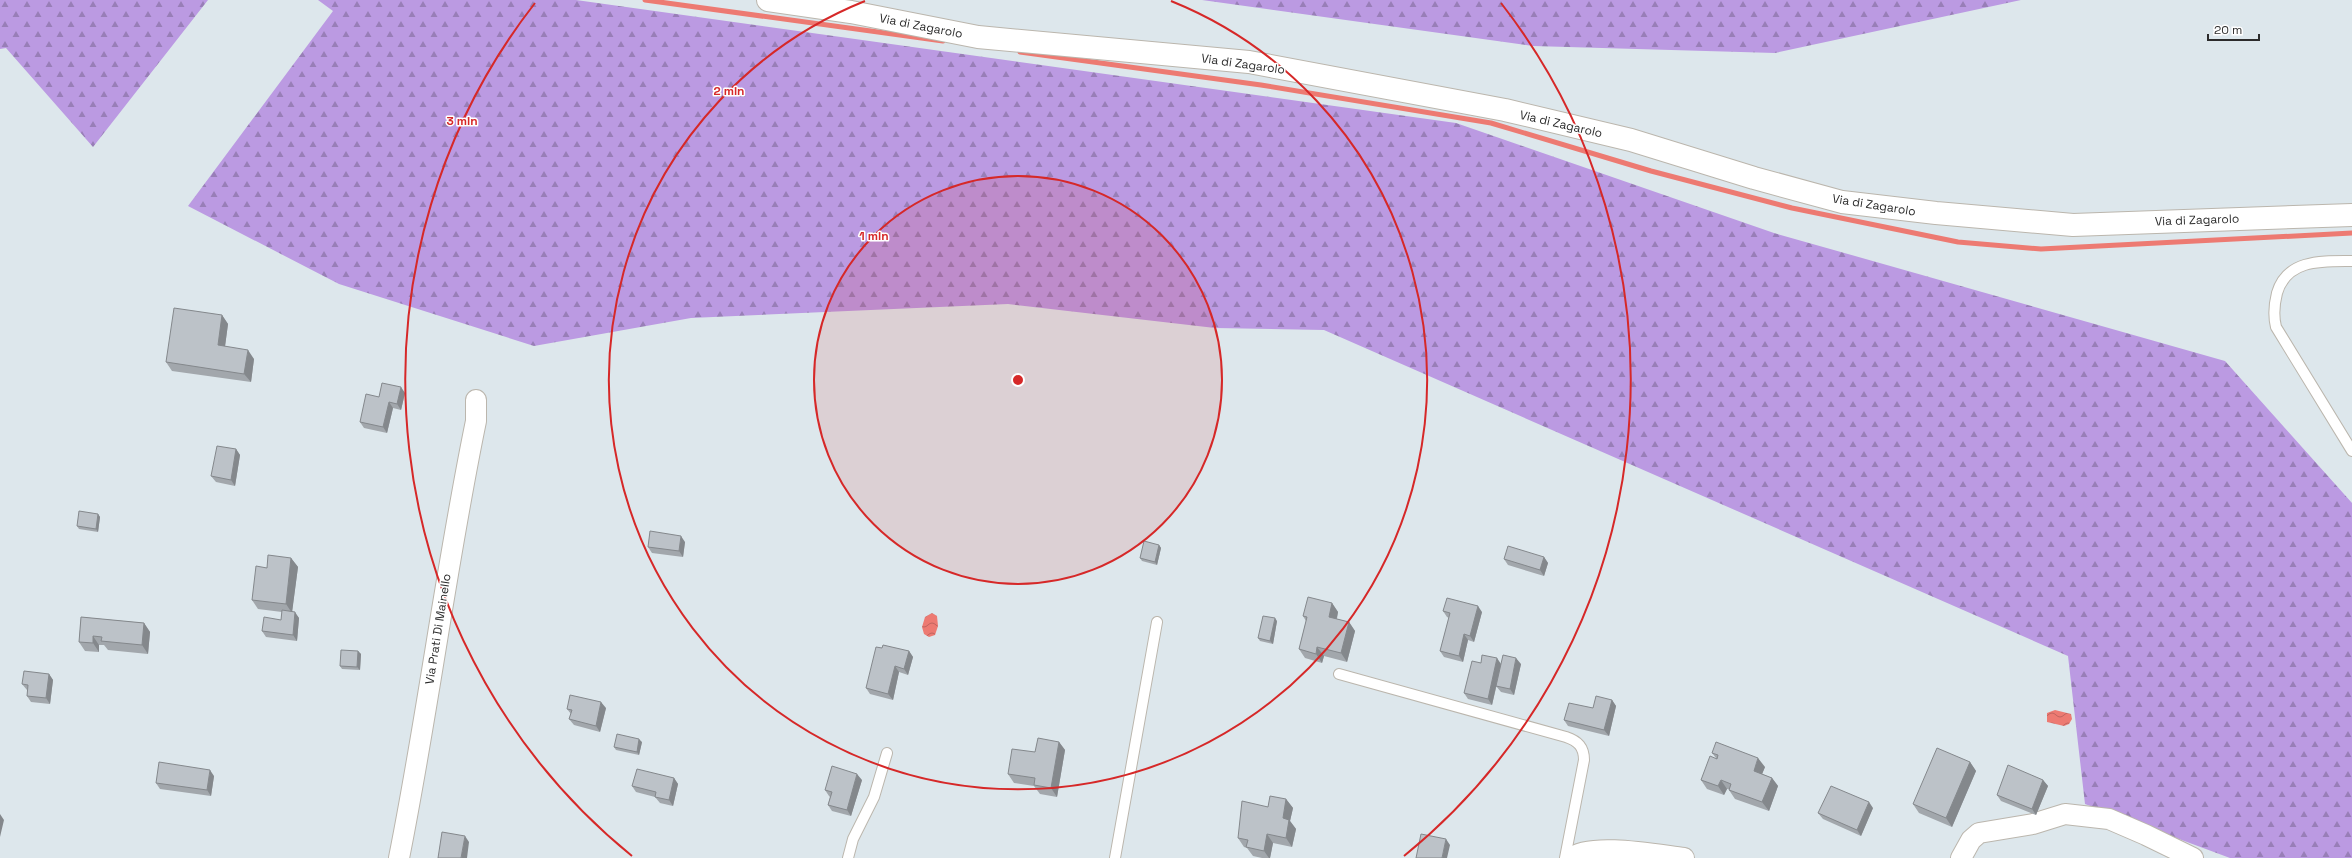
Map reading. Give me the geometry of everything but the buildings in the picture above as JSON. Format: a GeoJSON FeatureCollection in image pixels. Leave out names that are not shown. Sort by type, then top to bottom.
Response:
{"type":"FeatureCollection","features":[{"type":"Feature","properties":{"kind":"main road","name":"Via di Zagarolo"},"geometry":{"type":"LineString","coordinates":[[768,0],[851,12],[978,37],[1249,62],[1319,75],[1505,110],[1631,140],[1754,178],[1842,202],[1936,214],[2073,225],[2352,215]]}},
{"type":"Feature","properties":{"kind":"street","name":"Via Prati Di Mainello"},"geometry":{"type":"LineString","coordinates":[[399,858],[414,781],[443,598],[476,421],[476,400]]}},
{"type":"Feature","properties":{"kind":"street"},"geometry":{"type":"LineString","coordinates":[[1961,858],[1971,840],[1979,833],[2033,824],[2065,814],[2109,819],[2146,835],[2192,858]]}},
{"type":"Feature","properties":{"kind":"street"},"geometry":{"type":"LineString","coordinates":[[1571,858],[1579,852],[1594,849],[1684,858]]}},
{"type":"Feature","properties":{"kind":"lane"},"geometry":{"type":"LineString","coordinates":[[2352,261],[2320,262],[2303,265],[2286,274],[2278,292],[2274,318],[2276,327],[2352,451]]}},
{"type":"Feature","properties":{"kind":"lane"},"geometry":{"type":"LineString","coordinates":[[1115,858],[1157,622]]}},
{"type":"Feature","properties":{"kind":"lane"},"geometry":{"type":"LineString","coordinates":[[1339,674],[1566,736],[1577,742],[1583,749],[1584,760],[1565,858]]}},
{"type":"Feature","properties":{"kind":"lane"},"geometry":{"type":"LineString","coordinates":[[848,858],[853,839],[874,797],[887,753]]}},
{"type":"Feature","properties":{"kind":"green space"},"geometry":{"type":"Polygon","coordinates":[[[0,0],[208,0],[93,147],[6,48],[0,49],[0,0]]]}},
{"type":"Feature","properties":{"kind":"green space"},"geometry":{"type":"Polygon","coordinates":[[[318,0],[576,0],[1456,123],[1774,233],[2225,361],[2352,503],[2352,858],[2230,858],[2085,804],[2068,656],[1324,330],[1215,328],[1008,304],[691,318],[534,346],[339,284],[188,206],[333,11],[318,0]]]}},
{"type":"Feature","properties":{"kind":"green space"},"geometry":{"type":"Polygon","coordinates":[[[1202,0],[2021,0],[1775,53],[1533,46],[1202,0]]]}},
{"type":"Feature","properties":{"kind":"water"},"geometry":{"type":"Polygon","coordinates":[[[932,613],[937,616],[938,626],[935,635],[929,637],[924,634],[922,627],[925,617],[932,613]]]}},
{"type":"Feature","properties":{"kind":"water"},"geometry":{"type":"Polygon","coordinates":[[[2055,710],[2071,714],[2072,719],[2069,724],[2064,726],[2047,722],[2047,713],[2055,710]]]}},
{"type":"Feature","properties":{"kind":"waterway"},"geometry":{"type":"LineString","coordinates":[[645,0],[943,41]]}},
{"type":"Feature","properties":{"kind":"waterway"},"geometry":{"type":"LineString","coordinates":[[1020,52],[1261,85],[1491,123],[1651,171],[1792,208],[1958,242],[2041,249],[2352,233]]}}]}
